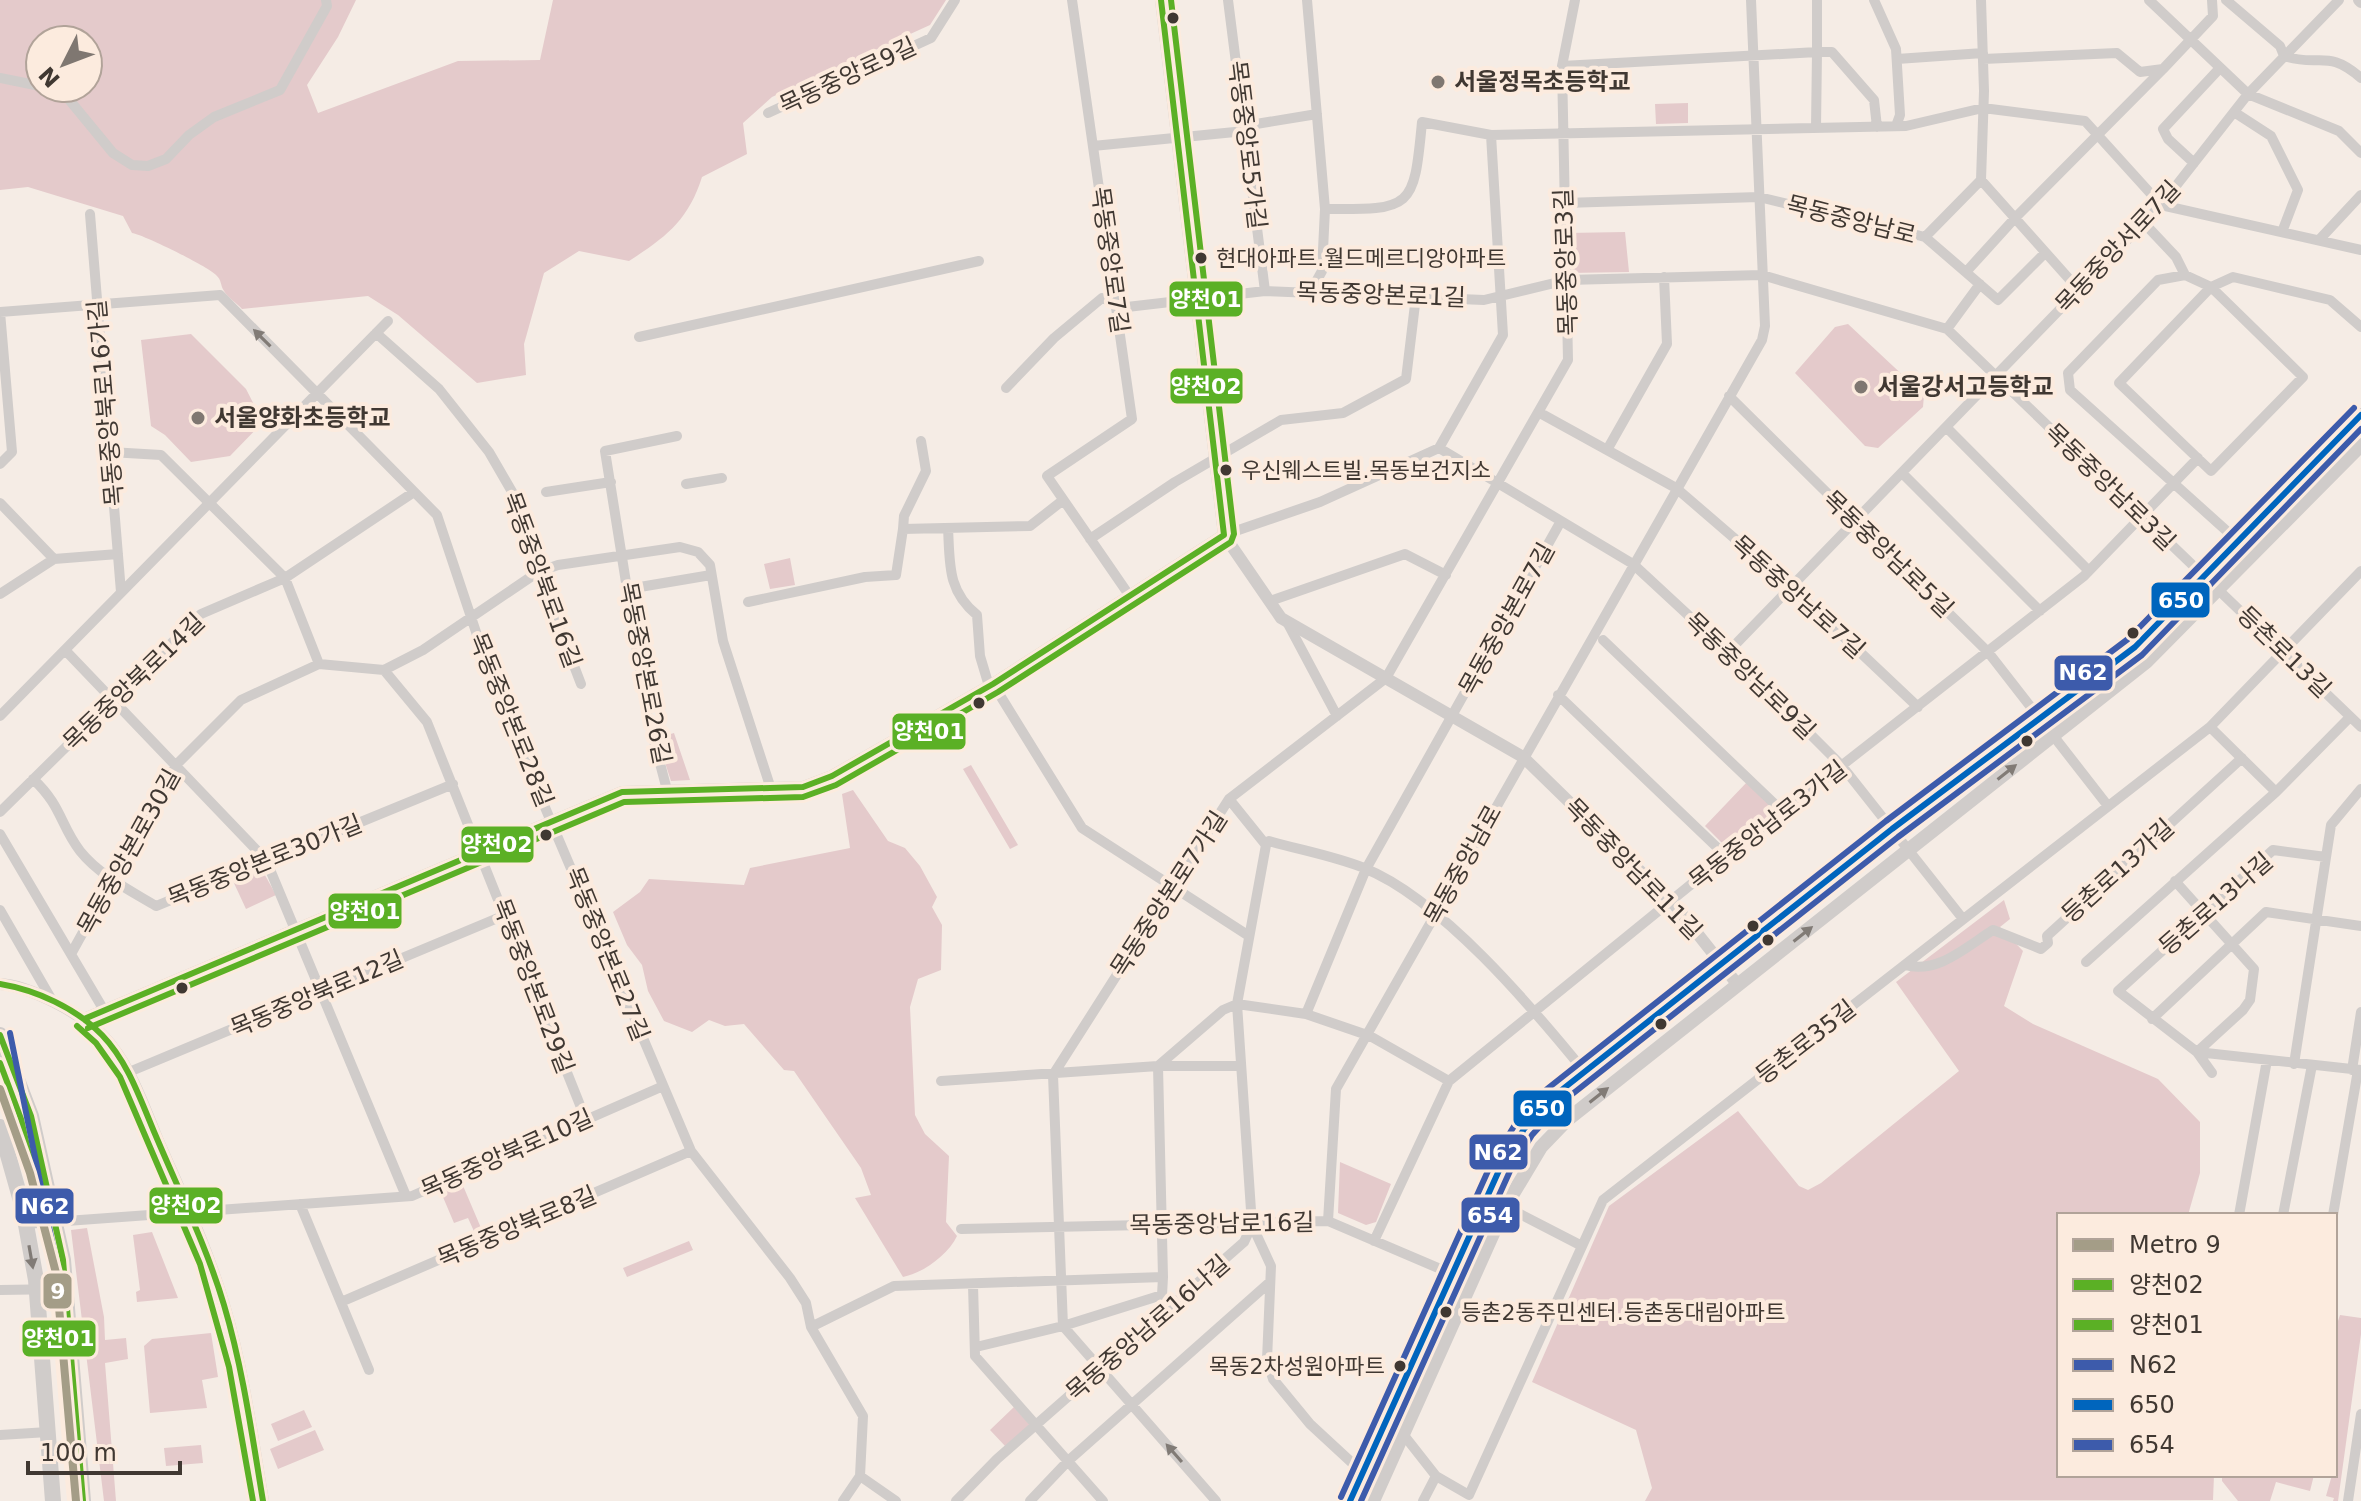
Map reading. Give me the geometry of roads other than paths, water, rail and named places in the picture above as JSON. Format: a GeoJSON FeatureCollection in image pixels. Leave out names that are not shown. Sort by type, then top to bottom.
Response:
{"type":"FeatureCollection","features":[{"type":"Feature","properties":{"kind":"main road"},"geometry":{"type":"LineString","coordinates":[[1350,1501],[1487,1197],[1524,1129],[1584,1071],[1892,829],[2135,647],[2361,415]]}},
{"type":"Feature","properties":{"kind":"main road"},"geometry":{"type":"LineString","coordinates":[[1373,1501],[1505,1207],[1541,1147],[1567,1120],[2146,662],[2359,452]]}},
{"type":"Feature","properties":{"kind":"main road"},"geometry":{"type":"LineString","coordinates":[[0,1035],[31,1116],[63,1260],[83,1501]]}},
{"type":"Feature","properties":{"kind":"main road"},"geometry":{"type":"LineString","coordinates":[[0,1127],[25,1224],[37,1290],[53,1501]]}},
{"type":"Feature","properties":{"kind":"street"},"geometry":{"type":"LineString","coordinates":[[73,104],[113,153],[132,165],[148,166],[166,159],[189,135],[214,117],[280,90],[327,6],[326,0]]}},
{"type":"Feature","properties":{"kind":"street","name":"목동중앙로9길"},"geometry":{"type":"LineString","coordinates":[[768,113],[931,38],[955,0]]}},
{"type":"Feature","properties":{"kind":"street","name":"목동중앙로7길"},"geometry":{"type":"LineString","coordinates":[[1062,501],[1047,476],[1132,419],[1072,0]]}},
{"type":"Feature","properties":{"kind":"street"},"geometry":{"type":"LineString","coordinates":[[1161,0],[1224,535]]}},
{"type":"Feature","properties":{"kind":"street","name":"목동중앙로5가길"},"geometry":{"type":"LineString","coordinates":[[1228,0],[1265,291]]}},
{"type":"Feature","properties":{"kind":"street"},"geometry":{"type":"LineString","coordinates":[[1307,0],[1325,209],[1322,271],[1311,291]]}},
{"type":"Feature","properties":{"kind":"street","name":"목동중앙로3길"},"geometry":{"type":"LineString","coordinates":[[1386,678],[1568,360],[1562,66],[1575,0]]}},
{"type":"Feature","properties":{"kind":"street","name":"목동중앙남로"},"geometry":{"type":"LineString","coordinates":[[1328,1221],[1336,1089],[1762,340],[1765,326],[1751,0]]}},
{"type":"Feature","properties":{"kind":"street"},"geometry":{"type":"LineString","coordinates":[[1816,128],[1817,0]]}},
{"type":"Feature","properties":{"kind":"street"},"geometry":{"type":"LineString","coordinates":[[1874,0],[1896,49],[1900,115],[1896,126]]}},
{"type":"Feature","properties":{"kind":"street"},"geometry":{"type":"LineString","coordinates":[[1925,237],[1981,180],[1981,0]]}},
{"type":"Feature","properties":{"kind":"street"},"geometry":{"type":"LineString","coordinates":[[2149,0],[2248,94],[2339,131],[2361,153]]}},
{"type":"Feature","properties":{"kind":"street"},"geometry":{"type":"LineString","coordinates":[[1966,272],[2213,16],[2212,0]]}},
{"type":"Feature","properties":{"kind":"street"},"geometry":{"type":"LineString","coordinates":[[2226,0],[2280,46],[2284,56],[2304,63],[2324,58],[2343,62],[2361,78]]}},
{"type":"Feature","properties":{"kind":"street","name":"목동중앙서로7길"},"geometry":{"type":"LineString","coordinates":[[1728,652],[2161,205],[2248,94],[2339,0]]}},
{"type":"Feature","properties":{"kind":"street"},"geometry":{"type":"LineString","coordinates":[[1562,66],[1832,52],[1874,100],[1877,127]]}},
{"type":"Feature","properties":{"kind":"street"},"geometry":{"type":"LineString","coordinates":[[1897,59],[2117,53],[2140,72],[2163,69]]}},
{"type":"Feature","properties":{"kind":"street"},"geometry":{"type":"LineString","coordinates":[[2194,163],[2168,139],[2163,129],[2220,68]]}},
{"type":"Feature","properties":{"kind":"street"},"geometry":{"type":"LineString","coordinates":[[0,78],[24,83]]}},
{"type":"Feature","properties":{"kind":"street"},"geometry":{"type":"LineString","coordinates":[[1325,209],[1382,210],[1400,203],[1416,182],[1422,122],[1491,135],[1757,130],[1896,126],[1983,108],[2085,121],[2101,134],[2161,205],[2361,250]]}},
{"type":"Feature","properties":{"kind":"street"},"geometry":{"type":"LineString","coordinates":[[2234,112],[2271,136],[2298,190],[2282,232]]}},
{"type":"Feature","properties":{"kind":"street"},"geometry":{"type":"LineString","coordinates":[[1093,146],[1244,128],[1317,114]]}},
{"type":"Feature","properties":{"kind":"street"},"geometry":{"type":"LineString","coordinates":[[84,1019],[622,792],[803,787],[832,776],[991,685],[1224,535],[1320,502],[1439,448],[1503,335],[1491,135]]}},
{"type":"Feature","properties":{"kind":"street"},"geometry":{"type":"LineString","coordinates":[[1981,180],[2079,290]]}},
{"type":"Feature","properties":{"kind":"street"},"geometry":{"type":"LineString","coordinates":[[2319,240],[2361,195]]}},
{"type":"Feature","properties":{"kind":"street","name":"목동중앙남로"},"geometry":{"type":"LineString","coordinates":[[1564,203],[1759,197],[1925,237],[1980,284]]}},
{"type":"Feature","properties":{"kind":"street","name":"목동중앙북로16가길"},"geometry":{"type":"LineString","coordinates":[[90,214],[121,592]]}},
{"type":"Feature","properties":{"kind":"street"},"geometry":{"type":"LineString","coordinates":[[2144,223],[2176,257],[2185,275]]}},
{"type":"Feature","properties":{"kind":"street"},"geometry":{"type":"LineString","coordinates":[[1947,329],[1980,284],[1998,300],[2045,253]]}},
{"type":"Feature","properties":{"kind":"street"},"geometry":{"type":"LineString","coordinates":[[639,337],[979,261]]}},
{"type":"Feature","properties":{"kind":"street","name":"목동중앙남로3길"},"geometry":{"type":"LineString","coordinates":[[1664,277],[1762,275],[1947,329],[2142,518],[2207,576]]}},
{"type":"Feature","properties":{"kind":"street"},"geometry":{"type":"LineString","coordinates":[[2239,542],[2070,390],[2068,373],[2158,280],[2185,275],[2211,287],[2303,377],[2211,471],[2119,383],[2211,287],[2233,277],[2330,300],[2361,327]]}},
{"type":"Feature","properties":{"kind":"street"},"geometry":{"type":"LineString","coordinates":[[1607,450],[1667,344],[1664,277]]}},
{"type":"Feature","properties":{"kind":"street","name":"목동중앙본로1길"},"geometry":{"type":"LineString","coordinates":[[1115,301],[1127,307],[1265,291],[1484,300],[1564,280],[1664,277]]}},
{"type":"Feature","properties":{"kind":"street","name":"목동중앙본로28길"},"geometry":{"type":"LineString","coordinates":[[98,306],[220,295],[437,515],[469,619],[496,692],[552,821]]}},
{"type":"Feature","properties":{"kind":"street"},"geometry":{"type":"LineString","coordinates":[[1090,539],[1213,459],[1281,420],[1343,413],[1406,379],[1416,296]]}},
{"type":"Feature","properties":{"kind":"street"},"geometry":{"type":"LineString","coordinates":[[1006,388],[1077,317],[1102,298],[1115,301]]}},
{"type":"Feature","properties":{"kind":"street"},"geometry":{"type":"LineString","coordinates":[[0,464],[12,452],[0,312],[98,306]]}},
{"type":"Feature","properties":{"kind":"street"},"geometry":{"type":"LineString","coordinates":[[0,716],[388,321]]}},
{"type":"Feature","properties":{"kind":"street","name":"목동중앙북로16길"},"geometry":{"type":"LineString","coordinates":[[376,333],[439,389],[489,452],[522,509],[538,572],[581,684]]}},
{"type":"Feature","properties":{"kind":"street","name":"목동중앙남로5길"},"geometry":{"type":"LineString","coordinates":[[1729,396],[1988,652],[2042,717],[2108,806]]}},
{"type":"Feature","properties":{"kind":"street"},"geometry":{"type":"LineString","coordinates":[[1540,413],[1676,488]]}},
{"type":"Feature","properties":{"kind":"street"},"geometry":{"type":"LineString","coordinates":[[1946,427],[2089,571]]}},
{"type":"Feature","properties":{"kind":"street","name":"목동중앙본로26길"},"geometry":{"type":"LineString","coordinates":[[667,790],[647,714],[605,451],[677,436]]}},
{"type":"Feature","properties":{"kind":"street"},"geometry":{"type":"LineString","coordinates":[[748,602],[865,577],[896,575],[904,516],[926,471],[921,441]]}},
{"type":"Feature","properties":{"kind":"street","name":"목동중앙남로9길"},"geometry":{"type":"LineString","coordinates":[[1439,448],[1633,564],[1728,652],[1842,766],[1963,919]]}},
{"type":"Feature","properties":{"kind":"street"},"geometry":{"type":"LineString","coordinates":[[110,452],[161,455],[285,578],[319,664],[384,670],[427,722],[481,851]]}},
{"type":"Feature","properties":{"kind":"street","name":"목동중앙남로3가길"},"geometry":{"type":"LineString","coordinates":[[1374,1241],[1449,1081],[1726,856],[2089,571],[2198,458]]}},
{"type":"Feature","properties":{"kind":"street"},"geometry":{"type":"LineString","coordinates":[[1902,473],[2040,611]]}},
{"type":"Feature","properties":{"kind":"street"},"geometry":{"type":"LineString","coordinates":[[686,484],[722,478]]}},
{"type":"Feature","properties":{"kind":"street"},"geometry":{"type":"LineString","coordinates":[[546,492],[611,482]]}},
{"type":"Feature","properties":{"kind":"street","name":"목동중앙남로7길"},"geometry":{"type":"LineString","coordinates":[[1676,488],[1791,587],[1918,707]]}},
{"type":"Feature","properties":{"kind":"street","name":"목동중앙북로14길"},"geometry":{"type":"LineString","coordinates":[[0,812],[201,614],[285,578],[414,492]]}},
{"type":"Feature","properties":{"kind":"street"},"geometry":{"type":"LineString","coordinates":[[903,529],[1030,526],[1062,501],[1129,595]]}},
{"type":"Feature","properties":{"kind":"street"},"geometry":{"type":"LineString","coordinates":[[0,503],[54,559]]}},
{"type":"Feature","properties":{"kind":"street","name":"목동중앙본로7길"},"geometry":{"type":"LineString","coordinates":[[1306,1014],[1366,869],[1561,521]]}},
{"type":"Feature","properties":{"kind":"street"},"geometry":{"type":"LineString","coordinates":[[948,528],[950,573],[961,602],[977,615],[980,656],[991,685],[1082,828],[1249,936]]}},
{"type":"Feature","properties":{"kind":"street","name":"목동중앙본로7길"},"geometry":{"type":"LineString","coordinates":[[1224,535],[1286,620],[1337,716]]}},
{"type":"Feature","properties":{"kind":"street"},"geometry":{"type":"LineString","coordinates":[[623,555],[680,547],[698,552],[710,565],[723,641],[771,789]]}},
{"type":"Feature","properties":{"kind":"street"},"geometry":{"type":"LineString","coordinates":[[0,594],[54,559],[118,554]]}},
{"type":"Feature","properties":{"kind":"street"},"geometry":{"type":"LineString","coordinates":[[1270,601],[1405,554],[1446,575]]}},
{"type":"Feature","properties":{"kind":"street","name":"목동중앙본로26길"},"geometry":{"type":"LineString","coordinates":[[538,572],[558,565],[623,555]]}},
{"type":"Feature","properties":{"kind":"street","name":"등촌로35길"},"geometry":{"type":"LineString","coordinates":[[1403,1434],[1436,1476],[1469,1495],[1603,1200],[2210,727],[2361,571]]}},
{"type":"Feature","properties":{"kind":"street","name":"목동중앙본로28길"},"geometry":{"type":"LineString","coordinates":[[384,670],[469,619],[538,572]]}},
{"type":"Feature","properties":{"kind":"street"},"geometry":{"type":"LineString","coordinates":[[628,589],[711,575]]}},
{"type":"Feature","properties":{"kind":"street","name":"등촌로13길"},"geometry":{"type":"LineString","coordinates":[[2207,576],[2361,727]]}},
{"type":"Feature","properties":{"kind":"street","name":"목동중앙본로7길"},"geometry":{"type":"LineString","coordinates":[[1286,620],[1523,757]]}},
{"type":"Feature","properties":{"kind":"street"},"geometry":{"type":"LineString","coordinates":[[1603,640],[1783,812]]}},
{"type":"Feature","properties":{"kind":"street"},"geometry":{"type":"LineString","coordinates":[[65,650],[266,860],[406,1196]]}},
{"type":"Feature","properties":{"kind":"street","name":"목동중앙본로30길"},"geometry":{"type":"LineString","coordinates":[[71,954],[175,766],[241,700],[319,664]]}},
{"type":"Feature","properties":{"kind":"street","name":"목동중앙본로7가길"},"geometry":{"type":"LineString","coordinates":[[1053,1075],[1229,799],[1386,678]]}},
{"type":"Feature","properties":{"kind":"street"},"geometry":{"type":"LineString","coordinates":[[1558,695],[1726,856]]}},
{"type":"Feature","properties":{"kind":"street","name":"등촌로13가길"},"geometry":{"type":"LineString","coordinates":[[2086,962],[2276,792],[2350,717]]}},
{"type":"Feature","properties":{"kind":"street"},"geometry":{"type":"LineString","coordinates":[[2210,727],[2276,792]]}},
{"type":"Feature","properties":{"kind":"street","name":"목동중앙남로11길"},"geometry":{"type":"LineString","coordinates":[[1523,757],[1670,901],[1738,985]]}},
{"type":"Feature","properties":{"kind":"street","name":"등촌로13가길"},"geometry":{"type":"LineString","coordinates":[[1905,965],[1918,968],[1937,965],[1993,930],[2041,949],[2048,943],[2047,936],[2242,758]]}},
{"type":"Feature","properties":{"kind":"street","name":"목동중앙본로30가길"},"geometry":{"type":"LineString","coordinates":[[33,779],[53,797],[80,851],[112,880],[156,906],[453,784]]}},
{"type":"Feature","properties":{"kind":"street"},"geometry":{"type":"LineString","coordinates":[[2294,1064],[2335,816],[2361,789]]}},
{"type":"Feature","properties":{"kind":"street"},"geometry":{"type":"LineString","coordinates":[[1229,799],[1266,845]]}},
{"type":"Feature","properties":{"kind":"street","name":"목동중앙본로27길"},"geometry":{"type":"LineString","coordinates":[[552,821],[661,1087]]}},
{"type":"Feature","properties":{"kind":"street"},"geometry":{"type":"LineString","coordinates":[[0,834],[105,1012]]}},
{"type":"Feature","properties":{"kind":"street"},"geometry":{"type":"LineString","coordinates":[[1363,1473],[1310,1424],[1273,1379],[1267,1360],[1271,1266],[1252,1225],[1237,1004],[1266,845],[1269,841],[1366,869],[1437,913],[1536,1012],[1584,1071]]}},
{"type":"Feature","properties":{"kind":"street","name":"등촌로13나길"},"geometry":{"type":"LineString","coordinates":[[2316,921],[2266,912],[2152,1019],[2118,991],[2273,850],[2326,857]]}},
{"type":"Feature","properties":{"kind":"street","name":"목동중앙본로29길"},"geometry":{"type":"LineString","coordinates":[[481,851],[586,1120]]}},
{"type":"Feature","properties":{"kind":"street"},"geometry":{"type":"LineString","coordinates":[[2175,881],[2254,969],[2250,1000],[2197,1052]]}},
{"type":"Feature","properties":{"kind":"street"},"geometry":{"type":"LineString","coordinates":[[0,910],[54,1003]]}},
{"type":"Feature","properties":{"kind":"street","name":"목동중앙북로12길"},"geometry":{"type":"LineString","coordinates":[[129,1072],[505,915]]}},
{"type":"Feature","properties":{"kind":"street"},"geometry":{"type":"LineString","coordinates":[[2316,921],[2361,926]]}},
{"type":"Feature","properties":{"kind":"street"},"geometry":{"type":"LineString","coordinates":[[0,984],[54,1003],[84,1019],[103,1036],[129,1072],[189,1213],[227,1319],[263,1501]]}},
{"type":"Feature","properties":{"kind":"street"},"geometry":{"type":"LineString","coordinates":[[976,1347],[1063,1326],[1162,1295],[1158,1066],[1223,1010],[1237,1004],[1306,1014],[1365,1034],[1449,1081]]}},
{"type":"Feature","properties":{"kind":"street"},"geometry":{"type":"LineString","coordinates":[[2333,1213],[2357,1070],[2361,1012]]}},
{"type":"Feature","properties":{"kind":"street"},"geometry":{"type":"LineString","coordinates":[[2152,1019],[2197,1052],[2212,1073]]}},
{"type":"Feature","properties":{"kind":"street"},"geometry":{"type":"LineString","coordinates":[[2197,1052],[2357,1070]]}},
{"type":"Feature","properties":{"kind":"street"},"geometry":{"type":"LineString","coordinates":[[2239,1213],[2267,1060]]}},
{"type":"Feature","properties":{"kind":"street"},"geometry":{"type":"LineString","coordinates":[[2283,1213],[2312,1065]]}},
{"type":"Feature","properties":{"kind":"street"},"geometry":{"type":"LineString","coordinates":[[941,1081],[1158,1066],[1241,1066]]}},
{"type":"Feature","properties":{"kind":"street"},"geometry":{"type":"LineString","coordinates":[[1053,1075],[1063,1326],[1216,1501]]}},
{"type":"Feature","properties":{"kind":"street"},"geometry":{"type":"LineString","coordinates":[[661,1087],[691,1151],[806,1303],[811,1327],[863,1416],[865,1432],[860,1476],[843,1501]]}},
{"type":"Feature","properties":{"kind":"street","name":"목동중앙북로10길"},"geometry":{"type":"LineString","coordinates":[[25,1224],[406,1196],[661,1087]]}},
{"type":"Feature","properties":{"kind":"street","name":"목동중앙북로8길"},"geometry":{"type":"LineString","coordinates":[[341,1302],[691,1151]]}},
{"type":"Feature","properties":{"kind":"street"},"geometry":{"type":"LineString","coordinates":[[1487,1197],[1582,1246]]}},
{"type":"Feature","properties":{"kind":"street"},"geometry":{"type":"LineString","coordinates":[[300,1204],[369,1370]]}},
{"type":"Feature","properties":{"kind":"street","name":"목동중앙남로16길"},"geometry":{"type":"LineString","coordinates":[[961,1229],[1328,1221],[1471,1282]]}},
{"type":"Feature","properties":{"kind":"street","name":"목동중앙남로16나길"},"geometry":{"type":"LineString","coordinates":[[956,1501],[1036,1425],[1244,1242],[1252,1225]]}},
{"type":"Feature","properties":{"kind":"street"},"geometry":{"type":"LineString","coordinates":[[811,1327],[894,1286],[1163,1277]]}},
{"type":"Feature","properties":{"kind":"street"},"geometry":{"type":"LineString","coordinates":[[1030,1501],[1068,1461],[1270,1282]]}},
{"type":"Feature","properties":{"kind":"street"},"geometry":{"type":"LineString","coordinates":[[973,1285],[975,1356],[1103,1501]]}},
{"type":"Feature","properties":{"kind":"street"},"geometry":{"type":"LineString","coordinates":[[0,1290],[63,1289]]}},
{"type":"Feature","properties":{"kind":"street"},"geometry":{"type":"LineString","coordinates":[[2348,1501],[2361,1414]]}},
{"type":"Feature","properties":{"kind":"street"},"geometry":{"type":"LineString","coordinates":[[0,1435],[48,1432]]}},
{"type":"Feature","properties":{"kind":"street"},"geometry":{"type":"LineString","coordinates":[[860,1476],[896,1501]]}},
{"type":"Feature","properties":{"kind":"street"},"geometry":{"type":"LineString","coordinates":[[1423,1501],[1436,1476]]}},
{"type":"Feature","properties":{"kind":"metro line","name":"9"},"geometry":{"type":"LineString","coordinates":[[0,1089],[30,1173],[56,1273],[76,1501]]}},
{"type":"Feature","properties":{"kind":"place","name":"서울정목초등학교"},"geometry":{"type":"Point","coordinates":[1438,82]}},
{"type":"Feature","properties":{"kind":"place","name":"현대아파트.월드메르디앙아파트"},"geometry":{"type":"Point","coordinates":[1201,258]}},
{"type":"Feature","properties":{"kind":"place","name":"서울강서고등학교"},"geometry":{"type":"Point","coordinates":[1861,387]}},
{"type":"Feature","properties":{"kind":"place","name":"서울양화초등학교"},"geometry":{"type":"Point","coordinates":[198,418]}},
{"type":"Feature","properties":{"kind":"place","name":"우신웨스트빌.목동보건지소"},"geometry":{"type":"Point","coordinates":[1226,470]}},
{"type":"Feature","properties":{"kind":"place","name":"등촌2동주민센터.등촌동대림아파트"},"geometry":{"type":"Point","coordinates":[1446,1312]}},
{"type":"Feature","properties":{"kind":"place","name":"목동2차성원아파트"},"geometry":{"type":"Point","coordinates":[1400,1366]}}]}
